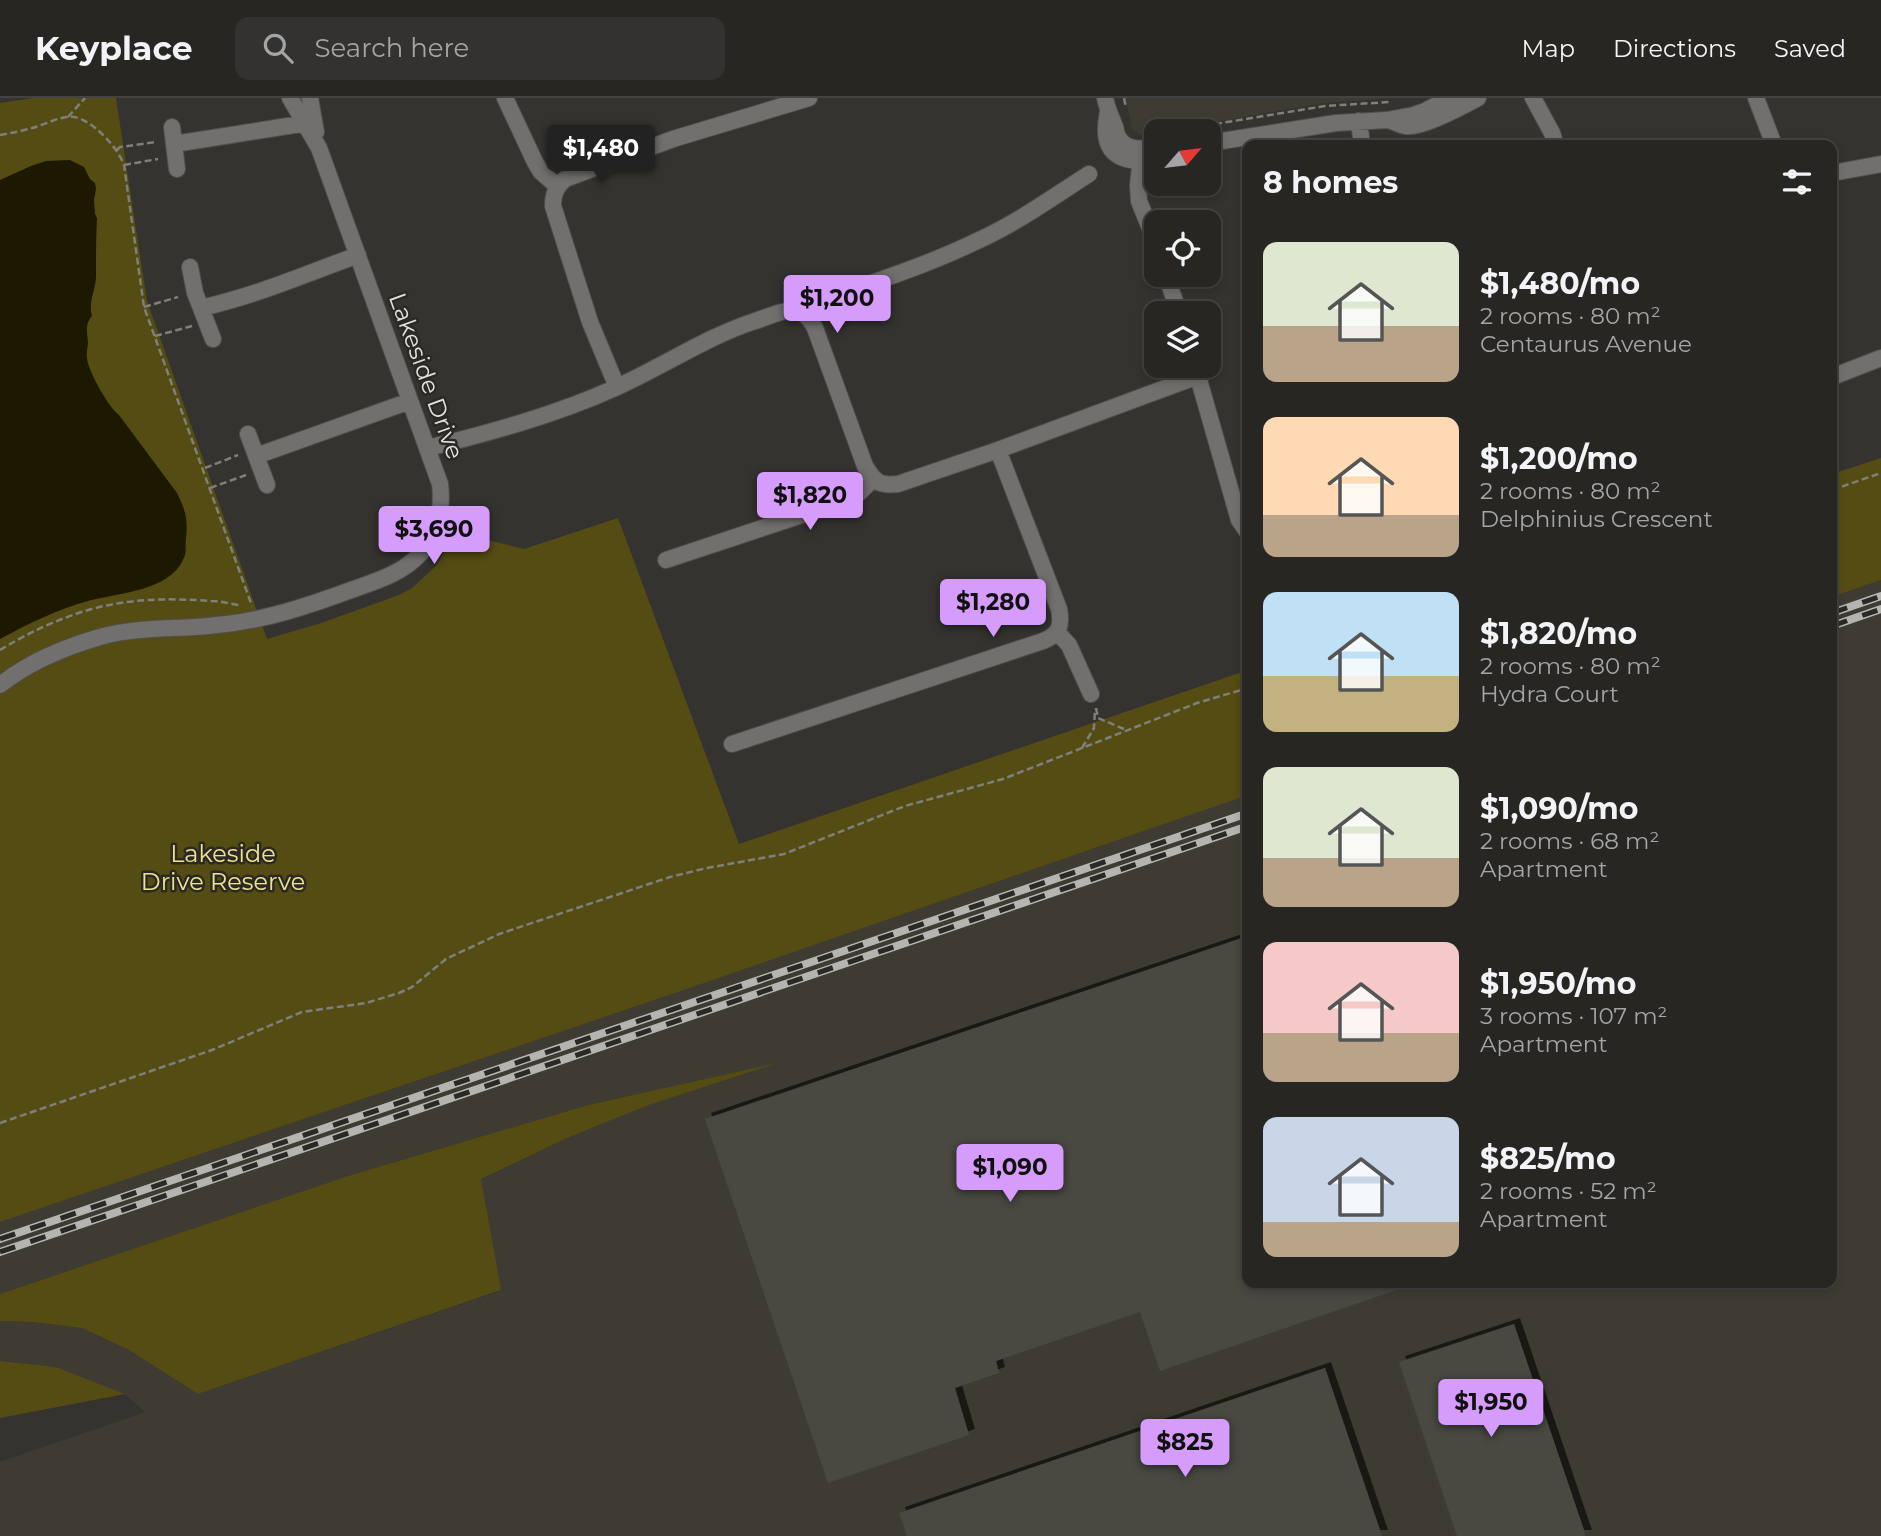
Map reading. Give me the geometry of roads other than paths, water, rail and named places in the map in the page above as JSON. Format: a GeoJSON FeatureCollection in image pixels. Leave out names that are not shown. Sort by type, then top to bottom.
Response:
{"type":"FeatureCollection","features":[{"type":"Feature","properties":{"kind":"street","name":"Lakeside Drive"},"geometry":{"type":"LineString","coordinates":[[0,685],[18,671],[48,656],[102,636],[138,630],[218,625],[263,618],[317,603],[391,575],[422,552],[432,536],[442,501],[440,484],[309,122],[290,98]]}},
{"type":"Feature","properties":{"kind":"street","name":"Lakeside Drive"},"geometry":{"type":"LineString","coordinates":[[309,122],[310,98]]}},
{"type":"Feature","properties":{"kind":"street"},"geometry":{"type":"LineString","coordinates":[[505,98],[541,172],[557,186]]}},
{"type":"Feature","properties":{"kind":"street"},"geometry":{"type":"LineString","coordinates":[[617,387],[590,322],[553,206],[557,186],[565,179],[636,152],[810,98]]}},
{"type":"Feature","properties":{"kind":"street"},"geometry":{"type":"LineString","coordinates":[[1222,141],[1336,123],[1387,120],[1414,115],[1446,100],[1461,98]]}},
{"type":"Feature","properties":{"kind":"street"},"geometry":{"type":"LineString","coordinates":[[1387,120],[1406,126],[1418,126],[1478,98]]}},
{"type":"Feature","properties":{"kind":"street"},"geometry":{"type":"LineString","coordinates":[[1533,98],[1554,140]]}},
{"type":"Feature","properties":{"kind":"street"},"geometry":{"type":"LineString","coordinates":[[1756,98],[1772,140]]}},
{"type":"Feature","properties":{"kind":"street"},"geometry":{"type":"LineString","coordinates":[[1106,105],[1123,143],[1144,153]]}},
{"type":"Feature","properties":{"kind":"street"},"geometry":{"type":"LineString","coordinates":[[1359,121],[1361,140]]}},
{"type":"Feature","properties":{"kind":"street"},"geometry":{"type":"LineString","coordinates":[[174,147],[309,122]]}},
{"type":"Feature","properties":{"kind":"street"},"geometry":{"type":"LineString","coordinates":[[1837,172],[1881,164]]}},
{"type":"Feature","properties":{"kind":"street"},"geometry":{"type":"LineString","coordinates":[[1144,169],[1138,185],[1139,201],[1144,214]]}},
{"type":"Feature","properties":{"kind":"street"},"geometry":{"type":"LineString","coordinates":[[808,317],[835,296],[942,257],[980,240],[1089,174]]}},
{"type":"Feature","properties":{"kind":"street"},"geometry":{"type":"LineString","coordinates":[[204,315],[358,255]]}},
{"type":"Feature","properties":{"kind":"street"},"geometry":{"type":"LineString","coordinates":[[190,267],[195,293],[213,339]]}},
{"type":"Feature","properties":{"kind":"street"},"geometry":{"type":"LineString","coordinates":[[428,448],[496,431],[563,409],[617,387],[740,326],[797,310],[808,317],[815,328],[865,466],[873,479],[885,485],[898,484],[998,450],[1179,378]]}},
{"type":"Feature","properties":{"kind":"street"},"geometry":{"type":"LineString","coordinates":[[1837,375],[1881,358]]}},
{"type":"Feature","properties":{"kind":"street"},"geometry":{"type":"LineString","coordinates":[[1199,378],[1242,525]]}},
{"type":"Feature","properties":{"kind":"street"},"geometry":{"type":"LineString","coordinates":[[267,485],[255,452],[410,401]]}},
{"type":"Feature","properties":{"kind":"street"},"geometry":{"type":"LineString","coordinates":[[732,744],[1043,641],[1057,632],[1061,621],[1059,609],[998,450]]}},
{"type":"Feature","properties":{"kind":"street"},"geometry":{"type":"LineString","coordinates":[[666,560],[841,502],[858,494],[873,479]]}},
{"type":"Feature","properties":{"kind":"street"},"geometry":{"type":"LineString","coordinates":[[1057,632],[1069,645],[1091,694]]}},
{"type":"Feature","properties":{"kind":"railway"},"geometry":{"type":"LineString","coordinates":[[1837,611],[1881,596]]}},
{"type":"Feature","properties":{"kind":"railway"},"geometry":{"type":"LineString","coordinates":[[1837,624],[1881,609]]}},
{"type":"Feature","properties":{"kind":"railway"},"geometry":{"type":"LineString","coordinates":[[0,1239],[1242,815]]}},
{"type":"Feature","properties":{"kind":"railway"},"geometry":{"type":"LineString","coordinates":[[0,1252],[1242,828]]}},
{"type":"Feature","properties":{"kind":"park label","name":"Lakeside Drive Reserve"},"geometry":{"type":"Point","coordinates":[223,868]}}]}
